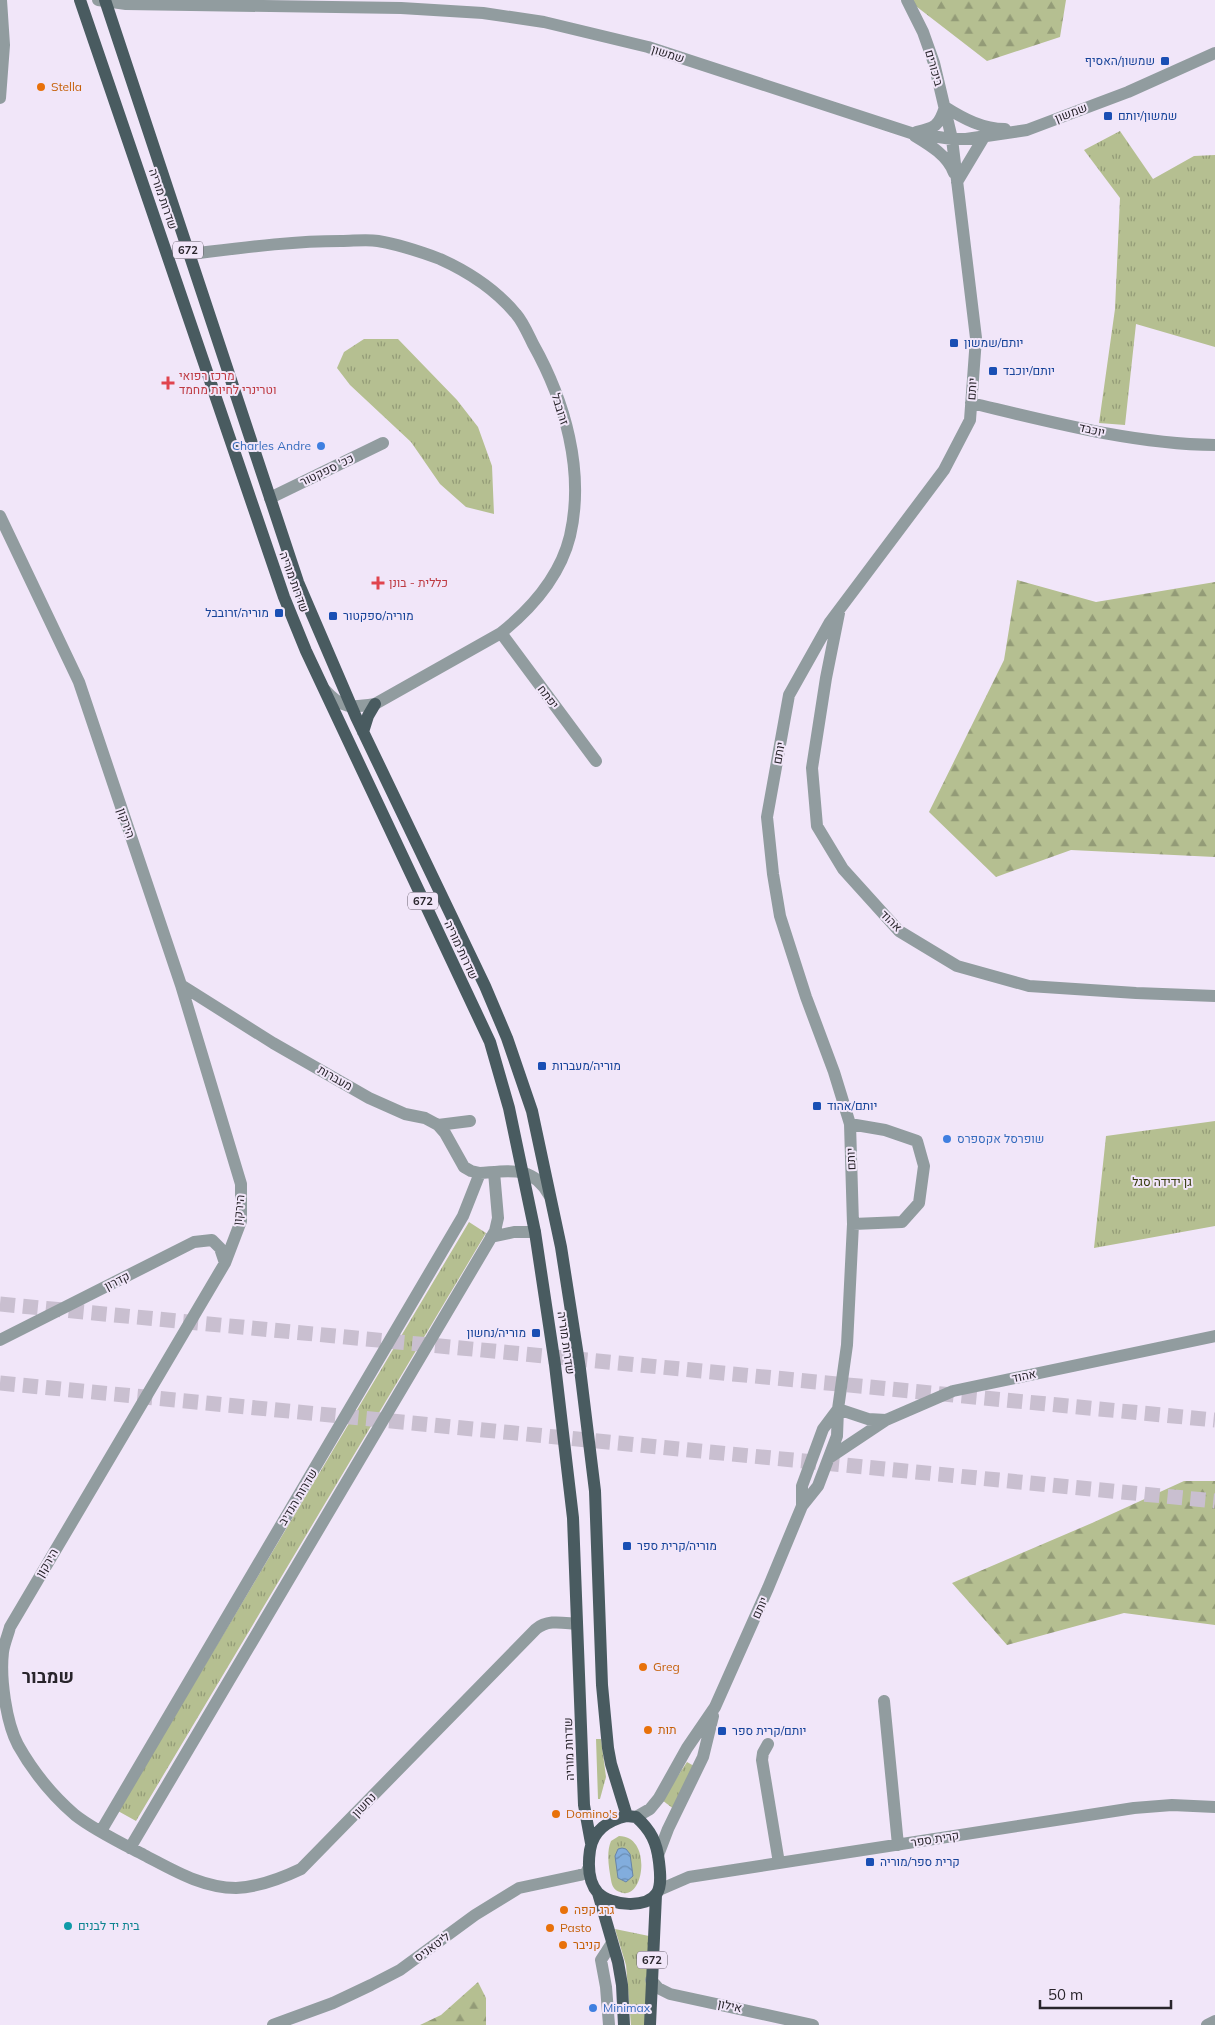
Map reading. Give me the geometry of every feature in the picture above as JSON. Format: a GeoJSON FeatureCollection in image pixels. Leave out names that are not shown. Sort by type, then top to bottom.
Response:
{"type":"FeatureCollection","features":[{"type":"Feature","properties":{"kind":"main road","name":"שדרות מוריה"},"geometry":{"type":"LineString","coordinates":[[80,0],[284,597],[306,651],[490,1042],[509,1108],[536,1232],[554,1355],[573,1518],[584,1805],[591,1843]]}},
{"type":"Feature","properties":{"kind":"main road","name":"שדרות מוריה"},"geometry":{"type":"LineString","coordinates":[[103,1],[190,254],[298,582],[363,732],[481,978],[507,1038],[532,1111],[561,1247],[579,1359],[595,1491],[602,1685],[608,1748],[611,1764],[631,1816]]}},
{"type":"Feature","properties":{"kind":"main road"},"geometry":{"type":"LineString","coordinates":[[363,732],[368,716],[375,704]]}},
{"type":"Feature","properties":{"kind":"main road"},"geometry":{"type":"LineString","coordinates":[[591,1843],[604,1826],[610,1822],[631,1816]]}},
{"type":"Feature","properties":{"kind":"main road","name":"672"},"geometry":{"type":"LineString","coordinates":[[631,1816],[651,1832],[656,1842],[658,1855],[650,2025]]}},
{"type":"Feature","properties":{"kind":"main road","name":"672"},"geometry":{"type":"LineString","coordinates":[[591,1843],[588,1869],[598,1893],[622,1985],[624,2025]]}},
{"type":"Feature","properties":{"kind":"main road"},"geometry":{"type":"LineString","coordinates":[[598,1893],[615,1902],[624,1904],[641,1902],[657,1892]]}},
{"type":"Feature","properties":{"kind":"street"},"geometry":{"type":"LineString","coordinates":[[0,98],[4,46],[1,0]]}},
{"type":"Feature","properties":{"kind":"street"},"geometry":{"type":"LineString","coordinates":[[2,14],[5,0]]}},
{"type":"Feature","properties":{"kind":"street","name":"ביכורים"},"geometry":{"type":"LineString","coordinates":[[907,0],[923,32],[934,63],[952,140]]}},
{"type":"Feature","properties":{"kind":"street","name":"שמשון"},"geometry":{"type":"LineString","coordinates":[[103,1],[126,4],[401,8],[483,13],[544,22],[648,47],[911,133],[952,140],[1027,130],[1128,92],[1215,53]]}},
{"type":"Feature","properties":{"kind":"street"},"geometry":{"type":"LineString","coordinates":[[911,133],[928,130],[937,126],[942,119],[945,107],[977,124],[994,129],[1027,130]]}},
{"type":"Feature","properties":{"kind":"street"},"geometry":{"type":"LineString","coordinates":[[911,133],[945,158],[951,166],[957,182]]}},
{"type":"Feature","properties":{"kind":"street"},"geometry":{"type":"LineString","coordinates":[[957,182],[984,137]]}},
{"type":"Feature","properties":{"kind":"street","name":"יותם"},"geometry":{"type":"LineString","coordinates":[[658,1855],[668,1829],[703,1756],[715,1707],[802,1506],[818,1486],[837,1436],[838,1409],[847,1345],[853,1224],[850,1124],[780,916],[767,817],[789,695],[830,622],[944,470],[970,420],[976,338],[952,140]]}},
{"type":"Feature","properties":{"kind":"street","name":"זרובבל"},"geometry":{"type":"LineString","coordinates":[[190,254],[303,241],[377,240],[440,259],[485,283],[517,315],[547,369],[565,417],[574,468],[573,512],[570,538],[559,565],[541,596],[519,619],[501,633],[375,704],[352,707]]}},
{"type":"Feature","properties":{"kind":"street","name":"יוכבד"},"geometry":{"type":"LineString","coordinates":[[971,403],[1114,435],[1196,445],[1215,445]]}},
{"type":"Feature","properties":{"kind":"street","name":"ככ' ספקטור"},"geometry":{"type":"LineString","coordinates":[[270,498],[383,443]]}},
{"type":"Feature","properties":{"kind":"street","name":"הירקון"},"geometry":{"type":"LineString","coordinates":[[0,516],[79,682],[181,985],[241,1184],[241,1221],[225,1263],[20,1609],[10,1627],[2,1652],[2,1680],[6,1704],[18,1744],[45,1784],[76,1816],[116,1840]]}},
{"type":"Feature","properties":{"kind":"street","name":"אהוד"},"geometry":{"type":"LineString","coordinates":[[840,608],[826,678],[812,768],[817,826],[843,869],[899,931],[958,966],[1029,986],[1215,996]]}},
{"type":"Feature","properties":{"kind":"street","name":"יפתח"},"geometry":{"type":"LineString","coordinates":[[501,633],[596,761]]}},
{"type":"Feature","properties":{"kind":"street"},"geometry":{"type":"LineString","coordinates":[[324,688],[335,700],[352,707]]}},
{"type":"Feature","properties":{"kind":"street","name":"מעברות"},"geometry":{"type":"LineString","coordinates":[[181,985],[273,1043],[368,1098],[405,1114],[425,1118],[438,1125]]}},
{"type":"Feature","properties":{"kind":"street"},"geometry":{"type":"LineString","coordinates":[[438,1125],[470,1121]]}},
{"type":"Feature","properties":{"kind":"street"},"geometry":{"type":"LineString","coordinates":[[850,1124],[885,1130],[916,1141],[924,1166],[919,1203],[902,1222],[853,1224]]}},
{"type":"Feature","properties":{"kind":"street"},"geometry":{"type":"LineString","coordinates":[[438,1125],[464,1167],[480,1173],[522,1172],[537,1178],[550,1197]]}},
{"type":"Feature","properties":{"kind":"street"},"geometry":{"type":"LineString","coordinates":[[130,1848],[495,1231],[498,1218],[494,1172]]}},
{"type":"Feature","properties":{"kind":"street","name":"שדרות הנדיב"},"geometry":{"type":"LineString","coordinates":[[101,1831],[463,1216],[480,1173]]}},
{"type":"Feature","properties":{"kind":"street"},"geometry":{"type":"LineString","coordinates":[[491,1236],[514,1232],[536,1232]]}},
{"type":"Feature","properties":{"kind":"street","name":"קדרון"},"geometry":{"type":"LineString","coordinates":[[0,1340],[194,1242],[212,1240],[220,1248],[225,1263]]}},
{"type":"Feature","properties":{"kind":"street","name":"אהוד"},"geometry":{"type":"LineString","coordinates":[[829,1458],[886,1420],[953,1391],[1215,1336]]}},
{"type":"Feature","properties":{"kind":"street"},"geometry":{"type":"LineString","coordinates":[[838,1409],[868,1419],[886,1420]]}},
{"type":"Feature","properties":{"kind":"street","name":"יותם"},"geometry":{"type":"LineString","coordinates":[[802,1506],[802,1486],[823,1428],[838,1409]]}},
{"type":"Feature","properties":{"kind":"street","name":"נחשון"},"geometry":{"type":"LineString","coordinates":[[116,1840],[178,1873],[199,1882],[216,1886],[249,1887],[282,1878],[301,1869],[536,1629],[541,1625],[554,1622],[577,1624]]}},
{"type":"Feature","properties":{"kind":"street"},"geometry":{"type":"LineString","coordinates":[[884,1701],[898,1845]]}},
{"type":"Feature","properties":{"kind":"street","name":"יותם"},"geometry":{"type":"LineString","coordinates":[[631,1816],[650,1809],[659,1798],[687,1748],[715,1707]]}},
{"type":"Feature","properties":{"kind":"street"},"geometry":{"type":"LineString","coordinates":[[768,1744],[763,1753],[762,1760],[779,1863]]}},
{"type":"Feature","properties":{"kind":"street","name":"קרית ספר"},"geometry":{"type":"LineString","coordinates":[[657,1892],[688,1877],[1134,1808],[1172,1805],[1215,1807]]}},
{"type":"Feature","properties":{"kind":"street","name":"ליטאניס"},"geometry":{"type":"LineString","coordinates":[[273,2025],[333,2003],[400,1970],[474,1915],[519,1888],[580,1875],[586,1873],[588,1869]]}},
{"type":"Feature","properties":{"kind":"street"},"geometry":{"type":"LineString","coordinates":[[609,2025],[606,1987],[601,1960],[612,1943]]}},
{"type":"Feature","properties":{"kind":"street","name":"אילון"},"geometry":{"type":"LineString","coordinates":[[651,1980],[658,1988],[670,1994],[813,2025]]}},
{"type":"Feature","properties":{"kind":"street"},"geometry":{"type":"LineString","coordinates":[[1207,2025],[1215,2021]]}},
{"type":"Feature","properties":{"kind":"green space"},"geometry":{"type":"Polygon","coordinates":[[[908,0],[1066,0],[1060,37],[987,61],[908,0]]]}},
{"type":"Feature","properties":{"kind":"green space"},"geometry":{"type":"Polygon","coordinates":[[[1120,131],[1153,179],[1194,156],[1215,155],[1215,347],[1136,324],[1125,425],[1099,423],[1115,309],[1120,198],[1084,150],[1120,131]]]}},
{"type":"Feature","properties":{"kind":"green space"},"geometry":{"type":"Polygon","coordinates":[[[364,339],[398,339],[457,400],[478,427],[492,466],[494,514],[466,507],[440,484],[411,442],[350,385],[337,368],[344,352],[364,339]]]}},
{"type":"Feature","properties":{"kind":"green space"},"geometry":{"type":"Polygon","coordinates":[[[1017,580],[1096,602],[1215,582],[1215,857],[1071,850],[996,877],[929,812],[1004,660],[1017,580]]]}},
{"type":"Feature","properties":{"kind":"green space","name":"גן ידידה סגל"},"geometry":{"type":"Polygon","coordinates":[[[1215,1121],[1215,1226],[1094,1248],[1106,1136],[1215,1121]]]}},
{"type":"Feature","properties":{"kind":"green space"},"geometry":{"type":"Polygon","coordinates":[[[469,1222],[486,1233],[136,1821],[118,1811],[469,1222]]]}},
{"type":"Feature","properties":{"kind":"green space"},"geometry":{"type":"Polygon","coordinates":[[[1184,1481],[1215,1481],[1215,1625],[1124,1613],[1007,1645],[952,1583],[1092,1523],[1184,1481]]]}},
{"type":"Feature","properties":{"kind":"green space"},"geometry":{"type":"Polygon","coordinates":[[[596,1739],[601,1739],[606,1777],[600,1799],[598,1799],[596,1739]]]}},
{"type":"Feature","properties":{"kind":"green space"},"geometry":{"type":"Polygon","coordinates":[[[687,1762],[694,1766],[675,1810],[662,1800],[687,1762]]]}},
{"type":"Feature","properties":{"kind":"green space"},"geometry":{"type":"Polygon","coordinates":[[[619,1836],[630,1839],[637,1846],[641,1857],[639,1879],[635,1888],[628,1893],[615,1889],[610,1875],[609,1846],[611,1841],[619,1836]]]}},
{"type":"Feature","properties":{"kind":"green space"},"geometry":{"type":"Polygon","coordinates":[[[615,1929],[649,1936],[645,2025],[631,2025],[626,1965],[615,1929]]]}},
{"type":"Feature","properties":{"kind":"green space"},"geometry":{"type":"Polygon","coordinates":[[[478,1982],[486,1998],[486,2025],[420,2025],[441,2015],[478,1982]]]}},
{"type":"Feature","properties":{"kind":"water"},"geometry":{"type":"Polygon","coordinates":[[[618,1849],[626,1849],[630,1854],[633,1876],[626,1882],[618,1878],[615,1856],[618,1849]]]}},
{"type":"Feature","properties":{"kind":"tunnel"},"geometry":{"type":"LineString","coordinates":[[0,1304],[1215,1420]]}},
{"type":"Feature","properties":{"kind":"tunnel"},"geometry":{"type":"LineString","coordinates":[[0,1383],[1215,1501]]}},
{"type":"Feature","properties":{"kind":"place","name":"שמשון/האסיף"},"geometry":{"type":"Point","coordinates":[1165,61]}},
{"type":"Feature","properties":{"kind":"place","name":"Stella"},"geometry":{"type":"Point","coordinates":[41,87]}},
{"type":"Feature","properties":{"kind":"place","name":"שמשון/יותם"},"geometry":{"type":"Point","coordinates":[1108,116]}},
{"type":"Feature","properties":{"kind":"place","name":"יותם/שמשון"},"geometry":{"type":"Point","coordinates":[954,343]}},
{"type":"Feature","properties":{"kind":"place","name":"יותם/יוכבד"},"geometry":{"type":"Point","coordinates":[993,371]}},
{"type":"Feature","properties":{"kind":"place","name":"מרכז רפואי וטרינרי לחיות מחמד"},"geometry":{"type":"Point","coordinates":[168,383]}},
{"type":"Feature","properties":{"kind":"place","name":"Charles Andre"},"geometry":{"type":"Point","coordinates":[321,446]}},
{"type":"Feature","properties":{"kind":"place","name":"כללית - בונן"},"geometry":{"type":"Point","coordinates":[378,583]}},
{"type":"Feature","properties":{"kind":"place","name":"מוריה/זרובבל"},"geometry":{"type":"Point","coordinates":[279,613]}},
{"type":"Feature","properties":{"kind":"place","name":"מוריה/ספקטור"},"geometry":{"type":"Point","coordinates":[333,616]}},
{"type":"Feature","properties":{"kind":"place","name":"מוריה/מעברות"},"geometry":{"type":"Point","coordinates":[542,1066]}},
{"type":"Feature","properties":{"kind":"place","name":"יותם/אהוד"},"geometry":{"type":"Point","coordinates":[817,1106]}},
{"type":"Feature","properties":{"kind":"place","name":"שופרסל אקספרס"},"geometry":{"type":"Point","coordinates":[947,1139]}},
{"type":"Feature","properties":{"kind":"place","name":"מוריה/נחשון"},"geometry":{"type":"Point","coordinates":[536,1333]}},
{"type":"Feature","properties":{"kind":"place","name":"מוריה/קרית ספר"},"geometry":{"type":"Point","coordinates":[627,1546]}},
{"type":"Feature","properties":{"kind":"place","name":"Greg"},"geometry":{"type":"Point","coordinates":[643,1667]}},
{"type":"Feature","properties":{"kind":"place","name":"תות"},"geometry":{"type":"Point","coordinates":[648,1730]}},
{"type":"Feature","properties":{"kind":"place","name":"יותם/קרית ספר"},"geometry":{"type":"Point","coordinates":[722,1731]}},
{"type":"Feature","properties":{"kind":"place","name":"Domino's"},"geometry":{"type":"Point","coordinates":[556,1814]}},
{"type":"Feature","properties":{"kind":"place","name":"קרית ספר/מוריה"},"geometry":{"type":"Point","coordinates":[870,1862]}},
{"type":"Feature","properties":{"kind":"place","name":"גרג קפה"},"geometry":{"type":"Point","coordinates":[564,1910]}},
{"type":"Feature","properties":{"kind":"place","name":"בית יד לבנים"},"geometry":{"type":"Point","coordinates":[68,1926]}},
{"type":"Feature","properties":{"kind":"place","name":"Pasto"},"geometry":{"type":"Point","coordinates":[550,1928]}},
{"type":"Feature","properties":{"kind":"place","name":"קניבר"},"geometry":{"type":"Point","coordinates":[563,1945]}},
{"type":"Feature","properties":{"kind":"place","name":"Minimax"},"geometry":{"type":"Point","coordinates":[593,2008]}},
{"type":"Feature","properties":{"kind":"district","name":"שמבור"},"geometry":{"type":"Point","coordinates":[48,1677]}}]}
